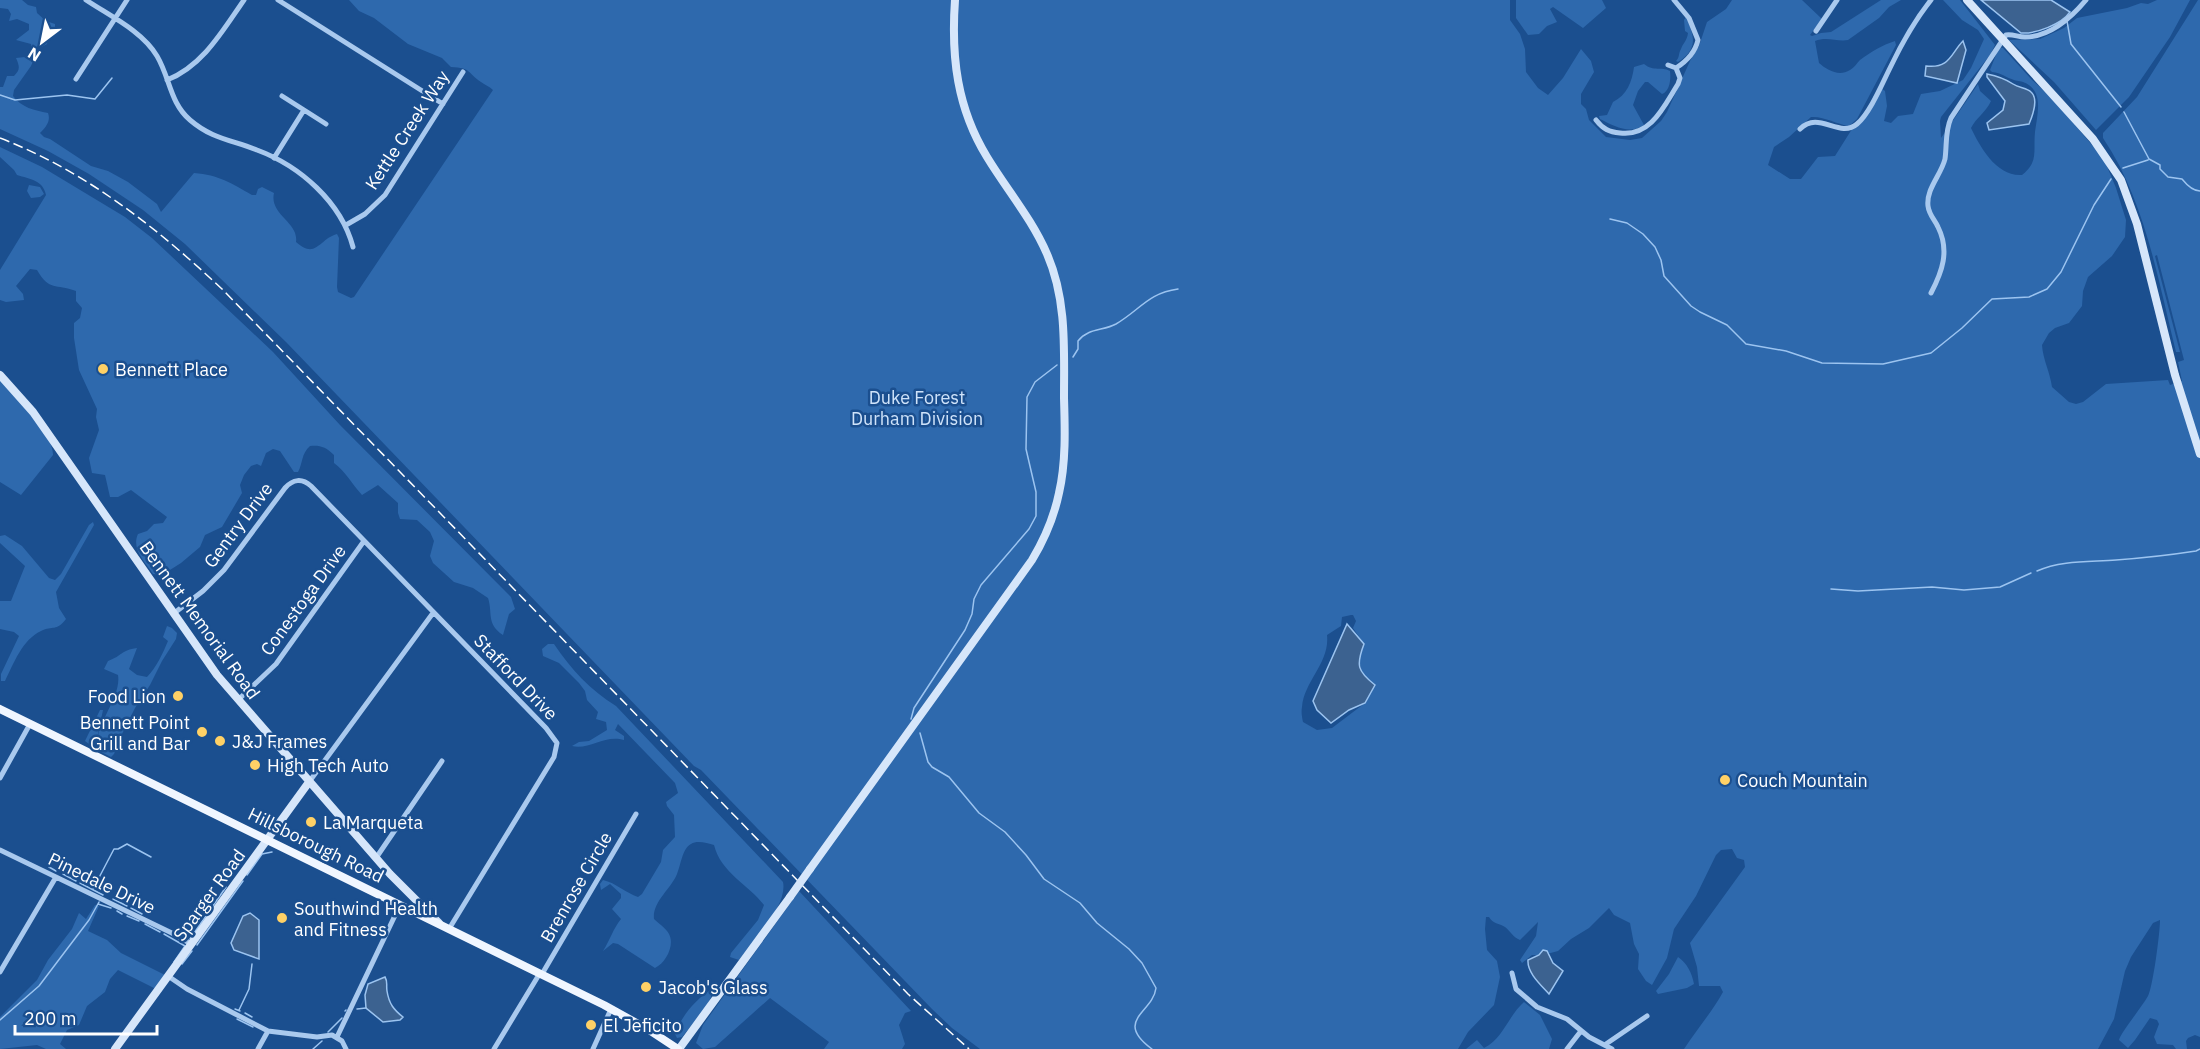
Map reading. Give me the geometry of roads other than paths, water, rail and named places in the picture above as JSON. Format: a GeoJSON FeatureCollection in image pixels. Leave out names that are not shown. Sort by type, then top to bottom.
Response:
{"type":"FeatureCollection","features":[{"type":"Feature","properties":{"kind":"main road","name":"Hillsborough Road"},"geometry":{"type":"LineString","coordinates":[[0,709],[611,1009],[678,1049]]}},
{"type":"Feature","properties":{"kind":"street"},"geometry":{"type":"LineString","coordinates":[[86,0],[148,44],[158,57],[178,106],[196,125],[217,138],[246,146],[274,158],[311,182],[346,225],[353,247]]}},
{"type":"Feature","properties":{"kind":"street"},"geometry":{"type":"LineString","coordinates":[[76,79],[127,0]]}},
{"type":"Feature","properties":{"kind":"street"},"geometry":{"type":"LineString","coordinates":[[167,80],[181,74],[198,61],[244,0]]}},
{"type":"Feature","properties":{"kind":"street"},"geometry":{"type":"LineString","coordinates":[[278,0],[443,104]]}},
{"type":"Feature","properties":{"kind":"street"},"geometry":{"type":"LineString","coordinates":[[678,1049],[1027,567],[1048,527],[1060,491],[1063,463],[1064,331],[1060,295],[1052,267],[1040,240],[987,157],[966,114],[955,70],[953,42],[955,0]]}},
{"type":"Feature","properties":{"kind":"street"},"geometry":{"type":"LineString","coordinates":[[1674,0],[1689,18],[1698,40],[1693,52],[1676,68]]}},
{"type":"Feature","properties":{"kind":"street"},"geometry":{"type":"LineString","coordinates":[[1816,31],[1836,0]]}},
{"type":"Feature","properties":{"kind":"street"},"geometry":{"type":"LineString","coordinates":[[1800,129],[1812,121],[1840,128],[1852,127],[1864,115],[1890,66],[1931,0]]}},
{"type":"Feature","properties":{"kind":"street"},"geometry":{"type":"LineString","coordinates":[[1967,0],[2093,139],[2121,180],[2137,224],[2175,375],[2200,454]]}},
{"type":"Feature","properties":{"kind":"street"},"geometry":{"type":"LineString","coordinates":[[1931,293],[1940,276],[1944,260],[1944,246],[1939,228],[1930,214],[1928,199],[1944,159],[1947,129],[1952,118],[2002,38],[2008,34],[2025,37],[2064,24],[2086,0]]}},
{"type":"Feature","properties":{"kind":"street"},"geometry":{"type":"LineString","coordinates":[[1596,120],[1603,129],[1617,132],[1633,134],[1644,130],[1659,114],[1678,84],[1680,78],[1676,68],[1668,65]]}},
{"type":"Feature","properties":{"kind":"street","name":"Kettle Creek Way"},"geometry":{"type":"LineString","coordinates":[[346,225],[365,214],[385,195],[463,72]]}},
{"type":"Feature","properties":{"kind":"street"},"geometry":{"type":"LineString","coordinates":[[282,96],[326,124]]}},
{"type":"Feature","properties":{"kind":"street"},"geometry":{"type":"LineString","coordinates":[[274,158],[304,110]]}},
{"type":"Feature","properties":{"kind":"street","name":"Bennett Memorial Road"},"geometry":{"type":"LineString","coordinates":[[0,375],[33,412],[203,657],[376,858],[439,924]]}},
{"type":"Feature","properties":{"kind":"street","name":"Gentry Drive"},"geometry":{"type":"LineString","coordinates":[[173,614],[214,581],[230,563],[280,492],[292,482],[300,480]]}},
{"type":"Feature","properties":{"kind":"street","name":"Stafford Drive"},"geometry":{"type":"LineString","coordinates":[[300,480],[311,486],[546,728],[554,738],[557,747],[549,766],[449,929]]}},
{"type":"Feature","properties":{"kind":"street","name":"Conestoga Drive"},"geometry":{"type":"LineString","coordinates":[[238,700],[276,664],[364,541]]}},
{"type":"Feature","properties":{"kind":"street","name":"Sparger Road"},"geometry":{"type":"LineString","coordinates":[[115,1049],[433,613]]}},
{"type":"Feature","properties":{"kind":"street"},"geometry":{"type":"LineString","coordinates":[[0,778],[30,724]]}},
{"type":"Feature","properties":{"kind":"street"},"geometry":{"type":"LineString","coordinates":[[376,858],[442,761]]}},
{"type":"Feature","properties":{"kind":"street","name":"Brenrose Circle"},"geometry":{"type":"LineString","coordinates":[[494,1049],[636,814]]}},
{"type":"Feature","properties":{"kind":"street","name":"Pinedale Drive"},"geometry":{"type":"LineString","coordinates":[[0,850],[191,944]]}},
{"type":"Feature","properties":{"kind":"street"},"geometry":{"type":"LineString","coordinates":[[0,972],[56,877]]}},
{"type":"Feature","properties":{"kind":"street"},"geometry":{"type":"LineString","coordinates":[[337,1037],[400,905]]}},
{"type":"Feature","properties":{"kind":"street"},"geometry":{"type":"LineString","coordinates":[[1512,973],[1516,989],[1537,1007],[1568,1019],[1581,1031],[1612,1049]]}},
{"type":"Feature","properties":{"kind":"street"},"geometry":{"type":"LineString","coordinates":[[168,976],[187,989],[268,1031],[337,1037],[346,1049]]}},
{"type":"Feature","properties":{"kind":"street"},"geometry":{"type":"LineString","coordinates":[[593,1049],[611,1009]]}},
{"type":"Feature","properties":{"kind":"street"},"geometry":{"type":"LineString","coordinates":[[1606,1044],[1647,1016]]}},
{"type":"Feature","properties":{"kind":"street"},"geometry":{"type":"LineString","coordinates":[[258,1049],[268,1031]]}},
{"type":"Feature","properties":{"kind":"street"},"geometry":{"type":"LineString","coordinates":[[1567,1049],[1581,1031]]}},
{"type":"Feature","properties":{"kind":"waterway"},"geometry":{"type":"LineString","coordinates":[[2067,21],[2071,44],[2121,107]]}},
{"type":"Feature","properties":{"kind":"waterway"},"geometry":{"type":"LineString","coordinates":[[0,95],[15,100],[67,95],[95,99],[112,78]]}},
{"type":"Feature","properties":{"kind":"waterway"},"geometry":{"type":"LineString","coordinates":[[2124,112],[2149,159],[2160,165],[2160,169],[2168,177],[2182,179],[2192,189],[2200,191]]}},
{"type":"Feature","properties":{"kind":"waterway"},"geometry":{"type":"LineString","coordinates":[[2123,168],[2148,160]]}},
{"type":"Feature","properties":{"kind":"waterway"},"geometry":{"type":"LineString","coordinates":[[1610,219],[1627,223],[1643,234],[1655,247],[1661,260],[1664,276],[1691,306],[1727,325],[1746,344],[1786,351],[1822,363],[1883,364],[1931,353],[1962,328],[1992,299],[2029,297],[2047,289],[2061,272],[2094,205],[2111,179]]}},
{"type":"Feature","properties":{"kind":"waterway"},"geometry":{"type":"LineString","coordinates":[[1073,357],[1078,349],[1078,341],[1086,334],[1116,324],[1159,294],[1178,289]]}},
{"type":"Feature","properties":{"kind":"waterway"},"geometry":{"type":"LineString","coordinates":[[911,719],[914,708],[965,630],[972,614],[974,599],[981,585],[1029,529],[1036,516],[1036,492],[1026,449],[1027,397],[1035,382],[1057,365]]}},
{"type":"Feature","properties":{"kind":"waterway"},"geometry":{"type":"LineString","coordinates":[[2037,571],[2066,563],[2146,557],[2200,549]]}},
{"type":"Feature","properties":{"kind":"waterway"},"geometry":{"type":"LineString","coordinates":[[1831,589],[1858,591],[1932,587],[1964,590],[2000,587],[2031,573]]}},
{"type":"Feature","properties":{"kind":"waterway"},"geometry":{"type":"LineString","coordinates":[[920,733],[928,762],[932,767],[949,777],[979,813],[1005,832],[1044,879],[1080,903],[1097,923],[1129,949],[1142,963],[1156,988],[1149,1004],[1135,1024],[1141,1039],[1152,1049]]}},
{"type":"Feature","properties":{"kind":"waterway"},"geometry":{"type":"LineString","coordinates":[[93,889],[114,849],[127,844],[151,857]]}},
{"type":"Feature","properties":{"kind":"waterway"},"geometry":{"type":"LineString","coordinates":[[247,875],[262,854],[272,852]]}},
{"type":"Feature","properties":{"kind":"waterway"},"geometry":{"type":"LineString","coordinates":[[49,867],[56,871]]}},
{"type":"Feature","properties":{"kind":"waterway"},"geometry":{"type":"LineString","coordinates":[[63,874],[76,881]]}},
{"type":"Feature","properties":{"kind":"waterway"},"geometry":{"type":"LineString","coordinates":[[197,945],[243,881]]}},
{"type":"Feature","properties":{"kind":"waterway"},"geometry":{"type":"LineString","coordinates":[[80,883],[103,895]]}},
{"type":"Feature","properties":{"kind":"waterway"},"geometry":{"type":"LineString","coordinates":[[190,939],[226,887]]}},
{"type":"Feature","properties":{"kind":"waterway"},"geometry":{"type":"LineString","coordinates":[[113,899],[127,906]]}},
{"type":"Feature","properties":{"kind":"waterway"},"geometry":{"type":"LineString","coordinates":[[0,1020],[39,986],[89,920],[99,902]]}},
{"type":"Feature","properties":{"kind":"waterway"},"geometry":{"type":"LineString","coordinates":[[98,904],[111,908]]}},
{"type":"Feature","properties":{"kind":"waterway"},"geometry":{"type":"LineString","coordinates":[[131,908],[142,914]]}},
{"type":"Feature","properties":{"kind":"waterway"},"geometry":{"type":"LineString","coordinates":[[117,911],[122,914]]}},
{"type":"Feature","properties":{"kind":"waterway"},"geometry":{"type":"LineString","coordinates":[[127,916],[139,921]]}},
{"type":"Feature","properties":{"kind":"waterway"},"geometry":{"type":"LineString","coordinates":[[145,924],[160,932]]}},
{"type":"Feature","properties":{"kind":"waterway"},"geometry":{"type":"LineString","coordinates":[[164,934],[185,946],[174,962]]}},
{"type":"Feature","properties":{"kind":"waterway"},"geometry":{"type":"LineString","coordinates":[[182,964],[192,951]]}},
{"type":"Feature","properties":{"kind":"waterway"},"geometry":{"type":"LineString","coordinates":[[239,1010],[249,989],[252,964]]}},
{"type":"Feature","properties":{"kind":"waterway"},"geometry":{"type":"LineString","coordinates":[[357,1009],[366,1008]]}},
{"type":"Feature","properties":{"kind":"waterway"},"geometry":{"type":"LineString","coordinates":[[235,1009],[240,1011]]}},
{"type":"Feature","properties":{"kind":"waterway"},"geometry":{"type":"LineString","coordinates":[[245,1013],[252,1017]]}},
{"type":"Feature","properties":{"kind":"waterway"},"geometry":{"type":"LineString","coordinates":[[328,1032],[342,1018]]}},
{"type":"Feature","properties":{"kind":"waterway"},"geometry":{"type":"LineString","coordinates":[[237,1019],[253,1027]]}},
{"type":"Feature","properties":{"kind":"waterway"},"geometry":{"type":"LineString","coordinates":[[313,1049],[322,1041]]}},
{"type":"Feature","properties":{"kind":"railway"},"geometry":{"type":"LineString","coordinates":[[0,138],[61,167],[118,203],[171,244],[222,289],[908,994],[969,1049]]}},
{"type":"Feature","properties":{"kind":"place","name":"Bennett Place"},"geometry":{"type":"Point","coordinates":[103,369]}},
{"type":"Feature","properties":{"kind":"place","name":"Food Lion"},"geometry":{"type":"Point","coordinates":[178,696]}},
{"type":"Feature","properties":{"kind":"place","name":"Bennett Point Grill and Bar"},"geometry":{"type":"Point","coordinates":[202,732]}},
{"type":"Feature","properties":{"kind":"place","name":"J&J Frames"},"geometry":{"type":"Point","coordinates":[220,741]}},
{"type":"Feature","properties":{"kind":"place","name":"High Tech Auto"},"geometry":{"type":"Point","coordinates":[255,765]}},
{"type":"Feature","properties":{"kind":"place","name":"Couch Mountain"},"geometry":{"type":"Point","coordinates":[1725,780]}},
{"type":"Feature","properties":{"kind":"place","name":"La Marqueta"},"geometry":{"type":"Point","coordinates":[311,822]}},
{"type":"Feature","properties":{"kind":"place","name":"Southwind Health and Fitness"},"geometry":{"type":"Point","coordinates":[282,918]}},
{"type":"Feature","properties":{"kind":"place","name":"Jacob's Glass"},"geometry":{"type":"Point","coordinates":[646,987]}},
{"type":"Feature","properties":{"kind":"place","name":"El Jeficito"},"geometry":{"type":"Point","coordinates":[591,1025]}},
{"type":"Feature","properties":{"kind":"park label","name":"Duke Forest Durham Division"},"geometry":{"type":"Point","coordinates":[917,407]}}]}
